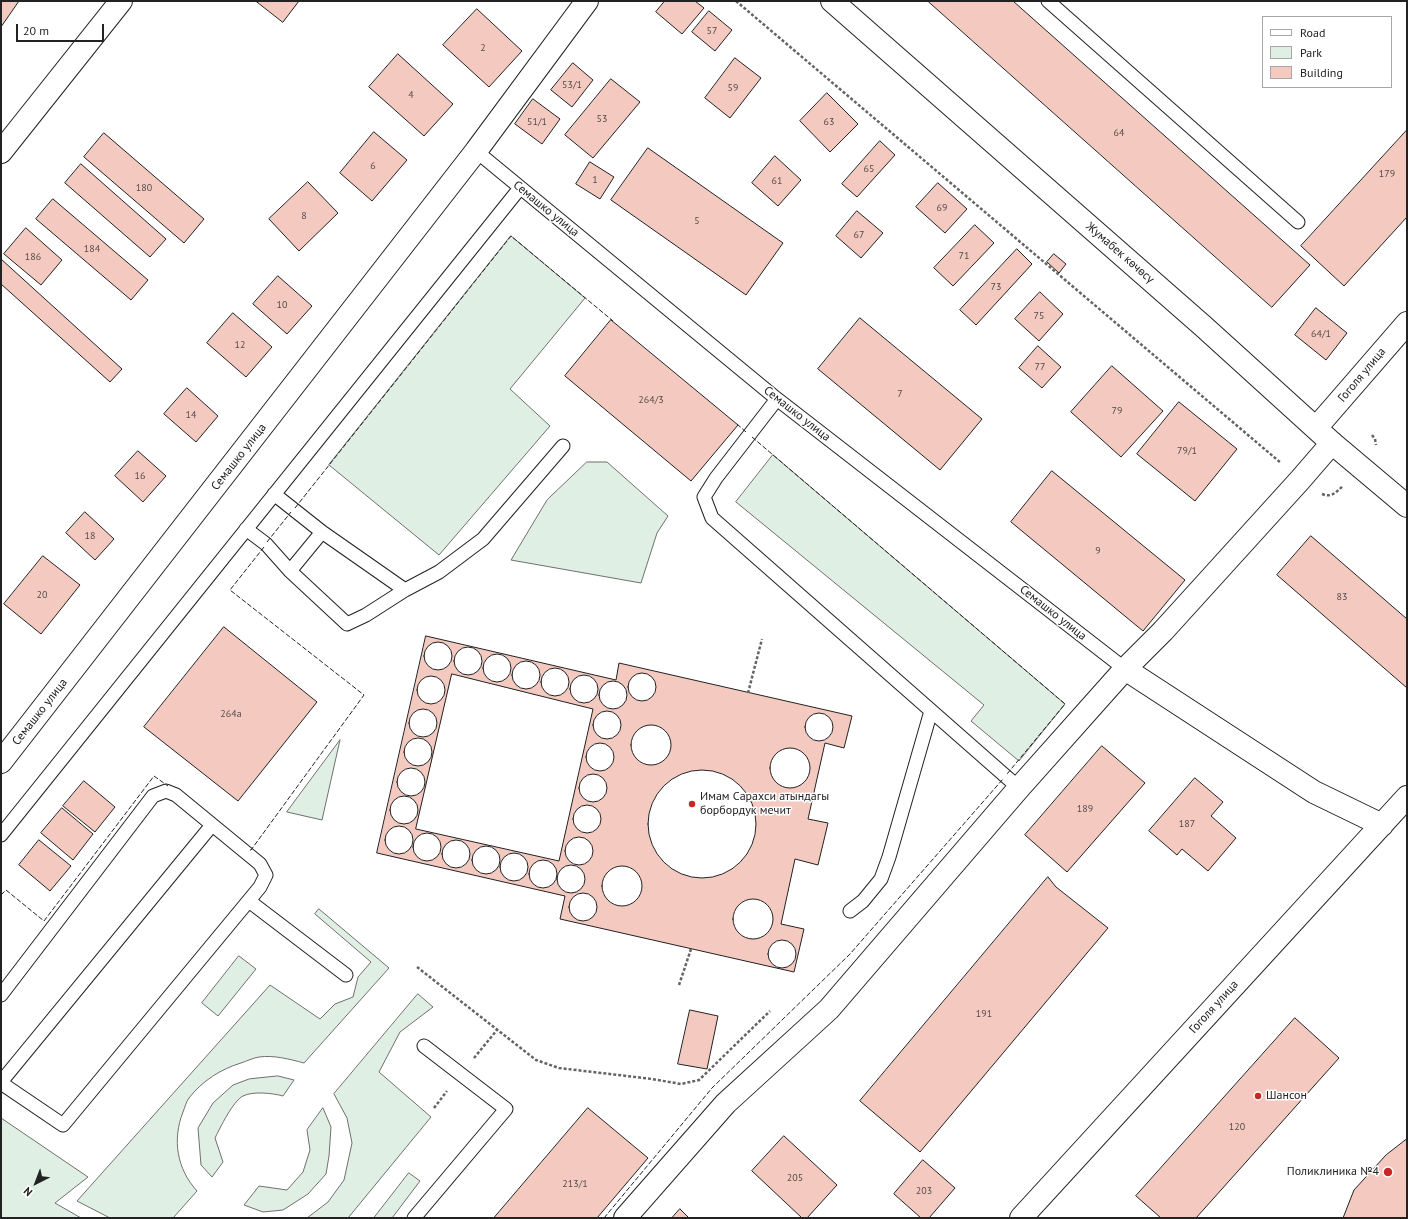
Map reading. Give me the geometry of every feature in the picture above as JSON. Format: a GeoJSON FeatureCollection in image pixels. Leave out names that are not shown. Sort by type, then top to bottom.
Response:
{"type":"FeatureCollection","features":[{"type":"Feature","properties":{"kind":"street"},"geometry":{"type":"LineString","coordinates":[[1,152],[121,1]]}},
{"type":"Feature","properties":{"kind":"street","name":"Семашко улица"},"geometry":{"type":"LineString","coordinates":[[1,762],[476,151],[587,1]]}},
{"type":"Feature","properties":{"kind":"street","name":"Жумабек көчөсү"},"geometry":{"type":"LineString","coordinates":[[832,1],[1192,316],[1332,443],[1407,506]]}},
{"type":"Feature","properties":{"kind":"street","name":"Гоголя улица"},"geometry":{"type":"LineString","coordinates":[[1316,428],[1407,322]]}},
{"type":"Feature","properties":{"kind":"street"},"geometry":{"type":"LineString","coordinates":[[625,1218],[726,1103],[829,1009],[1019,788],[1332,443]]}},
{"type":"Feature","properties":{"kind":"street"},"geometry":{"type":"LineString","coordinates":[[1126,669],[1314,792],[1382,825]]}},
{"type":"Feature","properties":{"kind":"street","name":"Гоголя улица"},"geometry":{"type":"LineString","coordinates":[[1021,1218],[1407,797]]}},
{"type":"Feature","properties":{"kind":"lane"},"geometry":{"type":"LineString","coordinates":[[1048,1],[1298,222]]}},
{"type":"Feature","properties":{"kind":"lane","name":"Семашко улица"},"geometry":{"type":"LineString","coordinates":[[476,151],[777,399],[1126,669]]}},
{"type":"Feature","properties":{"kind":"lane"},"geometry":{"type":"LineString","coordinates":[[1,835],[520,188]]}},
{"type":"Feature","properties":{"kind":"lane"},"geometry":{"type":"LineString","coordinates":[[777,399],[716,478],[704,497],[712,518],[1019,788]]}},
{"type":"Feature","properties":{"kind":"lane"},"geometry":{"type":"LineString","coordinates":[[246,529],[266,544],[290,571],[347,624],[366,615],[405,590],[439,572],[483,539],[563,446]]}},
{"type":"Feature","properties":{"kind":"lane"},"geometry":{"type":"LineString","coordinates":[[274,494],[322,532],[405,590]]}},
{"type":"Feature","properties":{"kind":"lane"},"geometry":{"type":"LineString","coordinates":[[290,571],[322,532]]}},
{"type":"Feature","properties":{"kind":"lane"},"geometry":{"type":"LineString","coordinates":[[850,911],[863,901],[881,879],[889,857],[931,711]]}},
{"type":"Feature","properties":{"kind":"lane"},"geometry":{"type":"LineString","coordinates":[[1,995],[153,796],[166,791],[176,795],[260,864],[266,875],[260,887],[249,901],[63,1125],[1,1082],[212,825]]}},
{"type":"Feature","properties":{"kind":"lane"},"geometry":{"type":"LineString","coordinates":[[249,901],[346,975]]}},
{"type":"Feature","properties":{"kind":"lane"},"geometry":{"type":"LineString","coordinates":[[414,1218],[506,1110],[424,1046]]}},
{"type":"Feature","properties":{"kind":"path"},"geometry":{"type":"LineString","coordinates":[[736,1],[1285,466]]}},
{"type":"Feature","properties":{"kind":"path"},"geometry":{"type":"LineString","coordinates":[[1319,492],[1327,496],[1332,495],[1344,486]]}},
{"type":"Feature","properties":{"kind":"path"},"geometry":{"type":"LineString","coordinates":[[748,693],[762,639]]}},
{"type":"Feature","properties":{"kind":"path"},"geometry":{"type":"LineString","coordinates":[[679,985],[691,949]]}},
{"type":"Feature","properties":{"kind":"path"},"geometry":{"type":"LineString","coordinates":[[417,967],[536,1060],[559,1068],[681,1084],[699,1080],[770,1011]]}},
{"type":"Feature","properties":{"kind":"green space"},"geometry":{"type":"Polygon","coordinates":[[[511,236],[585,298],[510,389],[550,426],[439,555],[329,465],[511,236]]]}},
{"type":"Feature","properties":{"kind":"green space"},"geometry":{"type":"Polygon","coordinates":[[[773,455],[1065,704],[1019,761],[971,721],[984,705],[736,502],[773,455]]]}},
{"type":"Feature","properties":{"kind":"green space"},"geometry":{"type":"Polygon","coordinates":[[[587,462],[607,462],[668,516],[657,533],[641,583],[511,560],[547,500],[587,462]]]}},
{"type":"Feature","properties":{"kind":"green space"},"geometry":{"type":"Polygon","coordinates":[[[340,740],[322,820],[287,812],[340,740]]]}},
{"type":"Feature","properties":{"kind":"green space"},"geometry":{"type":"Polygon","coordinates":[[[319,909],[389,968],[304,1063],[276,1057],[257,1057],[219,1072],[212,1076],[194,1092],[186,1103],[183,1112],[177,1144],[181,1164],[190,1182],[197,1191],[173,1218],[110,1218],[77,1201],[270,985],[320,1019],[335,1004],[353,997],[358,977],[371,962],[315,914],[319,909]]]}},
{"type":"Feature","properties":{"kind":"green space"},"geometry":{"type":"Polygon","coordinates":[[[239,956],[256,969],[218,1016],[202,1003],[239,956]]]}},
{"type":"Feature","properties":{"kind":"green space"},"geometry":{"type":"Polygon","coordinates":[[[418,994],[433,1007],[400,1032],[379,1072],[431,1117],[348,1218],[307,1218],[328,1202],[344,1180],[352,1143],[347,1118],[334,1094],[418,994]]]}},
{"type":"Feature","properties":{"kind":"green space"},"geometry":{"type":"Polygon","coordinates":[[[278,1076],[294,1080],[283,1096],[263,1093],[247,1094],[239,1099],[231,1109],[215,1138],[223,1162],[212,1177],[201,1165],[198,1128],[213,1103],[233,1085],[249,1079],[278,1076]]]}},
{"type":"Feature","properties":{"kind":"green space"},"geometry":{"type":"Polygon","coordinates":[[[323,1108],[331,1127],[326,1174],[308,1194],[283,1210],[263,1212],[244,1205],[259,1186],[287,1190],[303,1172],[310,1150],[307,1130],[323,1108]]]}},
{"type":"Feature","properties":{"kind":"green space"},"geometry":{"type":"Polygon","coordinates":[[[1,1118],[88,1177],[55,1203],[81,1218],[1,1218],[1,1118]]]}},
{"type":"Feature","properties":{"kind":"green space"},"geometry":{"type":"Polygon","coordinates":[[[409,1173],[420,1181],[392,1218],[374,1218],[409,1173]]]}},
{"type":"Feature","properties":{"kind":"building"},"geometry":{"type":"Polygon","coordinates":[[[1,1],[19,1],[1,27],[1,1]]]}},
{"type":"Feature","properties":{"kind":"building"},"geometry":{"type":"Polygon","coordinates":[[[256,1],[299,1],[283,22],[256,1]]]}},
{"type":"Feature","properties":{"kind":"building"},"geometry":{"type":"Polygon","coordinates":[[[665,1],[695,1],[704,8],[682,34],[656,12],[665,1]]]}},
{"type":"Feature","properties":{"kind":"building"},"geometry":{"type":"Polygon","coordinates":[[[928,1],[1013,1],[1310,265],[1272,307],[928,1]]]}},
{"type":"Feature","properties":{"kind":"building"},"geometry":{"type":"Polygon","coordinates":[[[477,9],[522,51],[489,87],[443,45],[477,9]]]}},
{"type":"Feature","properties":{"kind":"building"},"geometry":{"type":"Polygon","coordinates":[[[709,11],[732,30],[715,51],[692,32],[709,11]]]}},
{"type":"Feature","properties":{"kind":"building"},"geometry":{"type":"Polygon","coordinates":[[[398,54],[453,104],[424,136],[369,87],[398,54]]]}},
{"type":"Feature","properties":{"kind":"building"},"geometry":{"type":"Polygon","coordinates":[[[735,58],[761,78],[730,118],[705,98],[735,58]]]}},
{"type":"Feature","properties":{"kind":"building"},"geometry":{"type":"Polygon","coordinates":[[[573,63],[593,80],[572,107],[551,90],[573,63]]]}},
{"type":"Feature","properties":{"kind":"building"},"geometry":{"type":"Polygon","coordinates":[[[611,79],[640,102],[593,158],[565,135],[611,79]]]}},
{"type":"Feature","properties":{"kind":"building"},"geometry":{"type":"Polygon","coordinates":[[[827,93],[858,124],[830,152],[800,121],[827,93]]]}},
{"type":"Feature","properties":{"kind":"building"},"geometry":{"type":"Polygon","coordinates":[[[533,99],[560,119],[542,144],[515,124],[533,99]]]}},
{"type":"Feature","properties":{"kind":"building"},"geometry":{"type":"Polygon","coordinates":[[[1407,130],[1407,217],[1344,286],[1301,246],[1407,130]]]}},
{"type":"Feature","properties":{"kind":"building"},"geometry":{"type":"Polygon","coordinates":[[[374,132],[407,160],[372,201],[340,173],[374,132]]]}},
{"type":"Feature","properties":{"kind":"building"},"geometry":{"type":"Polygon","coordinates":[[[104,133],[204,219],[184,243],[84,157],[104,133]]]}},
{"type":"Feature","properties":{"kind":"building"},"geometry":{"type":"Polygon","coordinates":[[[880,141],[895,155],[857,197],[842,184],[880,141]]]}},
{"type":"Feature","properties":{"kind":"building"},"geometry":{"type":"Polygon","coordinates":[[[648,148],[783,243],[746,295],[611,200],[648,148]]]}},
{"type":"Feature","properties":{"kind":"building"},"geometry":{"type":"Polygon","coordinates":[[[775,156],[801,180],[778,206],[752,183],[775,156]]]}},
{"type":"Feature","properties":{"kind":"building"},"geometry":{"type":"Polygon","coordinates":[[[590,162],[614,177],[600,199],[576,184],[590,162]]]}},
{"type":"Feature","properties":{"kind":"building"},"geometry":{"type":"Polygon","coordinates":[[[81,164],[166,239],[150,257],[65,183],[81,164]]]}},
{"type":"Feature","properties":{"kind":"building"},"geometry":{"type":"Polygon","coordinates":[[[308,182],[338,213],[299,251],[269,219],[308,182]]]}},
{"type":"Feature","properties":{"kind":"building"},"geometry":{"type":"Polygon","coordinates":[[[938,183],[967,209],[945,233],[916,207],[938,183]]]}},
{"type":"Feature","properties":{"kind":"building"},"geometry":{"type":"Polygon","coordinates":[[[53,199],[148,280],[131,300],[36,219],[53,199]]]}},
{"type":"Feature","properties":{"kind":"building"},"geometry":{"type":"Polygon","coordinates":[[[857,211],[883,233],[861,258],[836,236],[857,211]]]}},
{"type":"Feature","properties":{"kind":"building"},"geometry":{"type":"Polygon","coordinates":[[[975,225],[994,243],[953,286],[934,268],[975,225]]]}},
{"type":"Feature","properties":{"kind":"building"},"geometry":{"type":"Polygon","coordinates":[[[26,228],[62,260],[41,285],[4,254],[26,228]]]}},
{"type":"Feature","properties":{"kind":"building"},"geometry":{"type":"Polygon","coordinates":[[[1017,249],[1032,264],[976,325],[960,310],[1017,249]]]}},
{"type":"Feature","properties":{"kind":"building"},"geometry":{"type":"Polygon","coordinates":[[[1054,254],[1066,264],[1059,273],[1047,262],[1054,254]]]}},
{"type":"Feature","properties":{"kind":"building"},"geometry":{"type":"Polygon","coordinates":[[[1,259],[122,369],[110,382],[1,284],[1,259]]]}},
{"type":"Feature","properties":{"kind":"building"},"geometry":{"type":"Polygon","coordinates":[[[278,276],[312,306],[287,334],[253,304],[278,276]]]}},
{"type":"Feature","properties":{"kind":"building"},"geometry":{"type":"Polygon","coordinates":[[[1040,292],[1063,314],[1039,341],[1015,319],[1040,292]]]}},
{"type":"Feature","properties":{"kind":"building"},"geometry":{"type":"Polygon","coordinates":[[[1316,308],[1347,333],[1326,360],[1295,335],[1316,308]]]}},
{"type":"Feature","properties":{"kind":"building"},"geometry":{"type":"Polygon","coordinates":[[[233,313],[272,347],[246,377],[207,343],[233,313]]]}},
{"type":"Feature","properties":{"kind":"building"},"geometry":{"type":"Polygon","coordinates":[[[860,318],[982,419],[940,470],[818,369],[860,318]]]}},
{"type":"Feature","properties":{"kind":"building"},"geometry":{"type":"Polygon","coordinates":[[[611,320],[738,425],[691,481],[565,376],[611,320]]]}},
{"type":"Feature","properties":{"kind":"building"},"geometry":{"type":"Polygon","coordinates":[[[1038,346],[1061,367],[1042,388],[1019,368],[1038,346]]]}},
{"type":"Feature","properties":{"kind":"building"},"geometry":{"type":"Polygon","coordinates":[[[1112,366],[1163,411],[1121,457],[1071,412],[1112,366]]]}},
{"type":"Feature","properties":{"kind":"building"},"geometry":{"type":"Polygon","coordinates":[[[187,388],[218,416],[196,442],[164,414],[187,388]]]}},
{"type":"Feature","properties":{"kind":"building"},"geometry":{"type":"Polygon","coordinates":[[[1179,402],[1237,449],[1195,501],[1137,454],[1179,402]]]}},
{"type":"Feature","properties":{"kind":"building"},"geometry":{"type":"Polygon","coordinates":[[[138,451],[166,476],[143,502],[115,476],[138,451]]]}},
{"type":"Feature","properties":{"kind":"building"},"geometry":{"type":"Polygon","coordinates":[[[1052,471],[1185,580],[1143,631],[1011,522],[1052,471]]]}},
{"type":"Feature","properties":{"kind":"building"},"geometry":{"type":"Polygon","coordinates":[[[85,512],[114,539],[95,560],[66,533],[85,512]]]}},
{"type":"Feature","properties":{"kind":"building"},"geometry":{"type":"Polygon","coordinates":[[[1311,536],[1407,619],[1407,688],[1277,575],[1311,536]]]}},
{"type":"Feature","properties":{"kind":"building"},"geometry":{"type":"Polygon","coordinates":[[[43,556],[80,585],[41,634],[4,604],[43,556]]]}},
{"type":"Feature","properties":{"kind":"building"},"geometry":{"type":"Polygon","coordinates":[[[224,627],[317,702],[238,801],[144,727],[224,627]]]}},
{"type":"Feature","properties":{"kind":"building","name":"Имам Сарахси атындагы борбордук мечит"},"geometry":{"type":"Polygon","coordinates":[[[426,636],[616,680],[619,663],[852,716],[844,748],[825,743],[808,819],[828,823],[818,865],[795,859],[781,924],[804,929],[794,972],[560,919],[565,896],[377,853],[426,636]],[[452,674],[416,829],[559,861],[593,709],[452,674]]]}},
{"type":"Feature","properties":{"kind":"building"},"geometry":{"type":"Polygon","coordinates":[[[438,642],[448,646],[452,656],[448,666],[438,670],[428,666],[424,656],[428,646],[438,642]]]}},
{"type":"Feature","properties":{"kind":"building"},"geometry":{"type":"Polygon","coordinates":[[[468,647],[478,651],[482,661],[478,671],[468,675],[458,671],[454,661],[458,651],[468,647]]]}},
{"type":"Feature","properties":{"kind":"building"},"geometry":{"type":"Polygon","coordinates":[[[497,654],[507,658],[511,668],[507,678],[497,682],[487,678],[483,668],[487,658],[497,654]]]}},
{"type":"Feature","properties":{"kind":"building"},"geometry":{"type":"Polygon","coordinates":[[[526,661],[536,665],[540,675],[536,685],[526,689],[516,685],[512,675],[516,665],[526,661]]]}},
{"type":"Feature","properties":{"kind":"building"},"geometry":{"type":"Polygon","coordinates":[[[555,668],[565,672],[569,682],[565,692],[555,696],[545,692],[541,682],[545,672],[555,668]]]}},
{"type":"Feature","properties":{"kind":"building"},"geometry":{"type":"Polygon","coordinates":[[[642,673],[652,677],[656,687],[652,697],[642,701],[632,697],[628,687],[632,677],[642,673]]]}},
{"type":"Feature","properties":{"kind":"building"},"geometry":{"type":"Polygon","coordinates":[[[584,675],[594,679],[598,689],[594,699],[584,703],[574,699],[570,689],[574,679],[584,675]]]}},
{"type":"Feature","properties":{"kind":"building"},"geometry":{"type":"Polygon","coordinates":[[[431,676],[441,680],[445,690],[441,700],[431,704],[421,700],[417,690],[421,680],[431,676]]]}},
{"type":"Feature","properties":{"kind":"building"},"geometry":{"type":"Polygon","coordinates":[[[613,681],[623,685],[627,695],[623,705],[613,709],[603,705],[599,695],[603,685],[613,681]]]}},
{"type":"Feature","properties":{"kind":"building"},"geometry":{"type":"Polygon","coordinates":[[[423,709],[433,713],[437,723],[433,733],[423,737],[413,733],[409,723],[413,713],[423,709]]]}},
{"type":"Feature","properties":{"kind":"building"},"geometry":{"type":"Polygon","coordinates":[[[607,711],[617,715],[621,725],[617,735],[607,739],[597,735],[593,725],[597,715],[607,711]]]}},
{"type":"Feature","properties":{"kind":"building"},"geometry":{"type":"Polygon","coordinates":[[[819,713],[829,717],[833,727],[829,737],[819,741],[809,737],[805,727],[809,717],[819,713]]]}},
{"type":"Feature","properties":{"kind":"building"},"geometry":{"type":"Polygon","coordinates":[[[655,725],[662,728],[668,734],[671,745],[670,753],[662,762],[655,765],[647,765],[640,762],[632,753],[631,741],[634,734],[643,726],[655,725]]]}},
{"type":"Feature","properties":{"kind":"building"},"geometry":{"type":"Polygon","coordinates":[[[418,738],[428,742],[432,752],[428,762],[418,766],[408,762],[404,752],[408,742],[418,738]]]}},
{"type":"Feature","properties":{"kind":"building"},"geometry":{"type":"Polygon","coordinates":[[[600,743],[610,747],[614,757],[610,767],[600,771],[590,767],[586,757],[590,747],[600,743]]]}},
{"type":"Feature","properties":{"kind":"building"},"geometry":{"type":"Polygon","coordinates":[[[1102,746],[1145,783],[1067,872],[1025,835],[1102,746]]]}},
{"type":"Feature","properties":{"kind":"building"},"geometry":{"type":"Polygon","coordinates":[[[794,748],[801,751],[807,757],[810,768],[809,776],[801,785],[794,788],[786,788],[779,785],[771,776],[770,764],[773,757],[782,749],[794,748]]]}},
{"type":"Feature","properties":{"kind":"building"},"geometry":{"type":"Polygon","coordinates":[[[411,768],[421,772],[425,782],[421,792],[411,796],[401,792],[397,782],[401,772],[411,768]]]}},
{"type":"Feature","properties":{"kind":"building"},"geometry":{"type":"Polygon","coordinates":[[[702,770],[723,774],[740,786],[752,803],[756,824],[752,845],[740,862],[723,874],[702,878],[681,874],[664,862],[652,845],[648,824],[652,803],[664,786],[681,774],[702,770]]]}},
{"type":"Feature","properties":{"kind":"building"},"geometry":{"type":"Polygon","coordinates":[[[593,774],[603,778],[607,788],[603,798],[593,802],[583,798],[579,788],[583,778],[593,774]]]}},
{"type":"Feature","properties":{"kind":"building"},"geometry":{"type":"Polygon","coordinates":[[[1195,778],[1223,802],[1211,816],[1236,838],[1208,871],[1182,849],[1177,855],[1149,831],[1195,778]]]}},
{"type":"Feature","properties":{"kind":"building"},"geometry":{"type":"Polygon","coordinates":[[[84,781],[115,807],[95,832],[63,806],[84,781]]]}},
{"type":"Feature","properties":{"kind":"building"},"geometry":{"type":"Polygon","coordinates":[[[404,796],[414,800],[418,810],[414,820],[404,824],[394,820],[390,810],[394,800],[404,796]]]}},
{"type":"Feature","properties":{"kind":"building"},"geometry":{"type":"Polygon","coordinates":[[[587,805],[597,809],[601,819],[597,829],[587,833],[577,829],[573,819],[577,809],[587,805]]]}},
{"type":"Feature","properties":{"kind":"building"},"geometry":{"type":"Polygon","coordinates":[[[62,808],[93,834],[73,860],[41,833],[62,808]]]}},
{"type":"Feature","properties":{"kind":"building"},"geometry":{"type":"Polygon","coordinates":[[[399,826],[409,830],[413,840],[409,850],[399,854],[389,850],[385,840],[389,830],[399,826]]]}},
{"type":"Feature","properties":{"kind":"building"},"geometry":{"type":"Polygon","coordinates":[[[427,833],[437,837],[441,847],[437,857],[427,861],[417,857],[413,847],[417,837],[427,833]]]}},
{"type":"Feature","properties":{"kind":"building"},"geometry":{"type":"Polygon","coordinates":[[[579,837],[589,841],[593,851],[589,861],[579,865],[569,861],[565,851],[569,841],[579,837]]]}},
{"type":"Feature","properties":{"kind":"building"},"geometry":{"type":"Polygon","coordinates":[[[39,840],[71,866],[50,891],[19,865],[39,840]]]}},
{"type":"Feature","properties":{"kind":"building"},"geometry":{"type":"Polygon","coordinates":[[[456,840],[466,844],[470,854],[466,864],[456,868],[446,864],[442,854],[446,844],[456,840]]]}},
{"type":"Feature","properties":{"kind":"building"},"geometry":{"type":"Polygon","coordinates":[[[486,846],[496,850],[500,860],[496,870],[486,874],[476,870],[472,860],[476,850],[486,846]]]}},
{"type":"Feature","properties":{"kind":"building"},"geometry":{"type":"Polygon","coordinates":[[[514,853],[524,857],[528,867],[524,877],[514,881],[504,877],[500,867],[504,857],[514,853]]]}},
{"type":"Feature","properties":{"kind":"building"},"geometry":{"type":"Polygon","coordinates":[[[543,860],[553,864],[557,874],[553,884],[543,888],[533,884],[529,874],[533,864],[543,860]]]}},
{"type":"Feature","properties":{"kind":"building"},"geometry":{"type":"Polygon","coordinates":[[[571,865],[581,869],[585,879],[581,889],[571,893],[561,889],[557,879],[561,869],[571,865]]]}},
{"type":"Feature","properties":{"kind":"building"},"geometry":{"type":"Polygon","coordinates":[[[626,866],[633,869],[639,875],[642,886],[641,894],[633,903],[626,906],[618,906],[611,903],[603,894],[602,882],[605,875],[614,867],[626,866]]]}},
{"type":"Feature","properties":{"kind":"building"},"geometry":{"type":"Polygon","coordinates":[[[1048,877],[1056,887],[1108,928],[920,1152],[860,1101],[1048,877]]]}},
{"type":"Feature","properties":{"kind":"building"},"geometry":{"type":"Polygon","coordinates":[[[583,893],[593,897],[597,907],[593,917],[583,921],[573,917],[569,907],[573,897],[583,893]]]}},
{"type":"Feature","properties":{"kind":"building"},"geometry":{"type":"Polygon","coordinates":[[[757,899],[764,902],[770,908],[773,919],[772,927],[764,936],[757,939],[749,939],[742,936],[734,927],[733,915],[736,908],[745,900],[757,899]]]}},
{"type":"Feature","properties":{"kind":"building"},"geometry":{"type":"Polygon","coordinates":[[[782,940],[792,944],[796,954],[792,964],[782,968],[772,964],[768,954],[772,944],[782,940]]]}},
{"type":"Feature","properties":{"kind":"building"},"geometry":{"type":"Polygon","coordinates":[[[690,1010],[718,1016],[707,1069],[678,1064],[690,1010]]]}},
{"type":"Feature","properties":{"kind":"building"},"geometry":{"type":"Polygon","coordinates":[[[1295,1018],[1339,1058],[1196,1218],[1161,1218],[1136,1196],[1295,1018]]]}},
{"type":"Feature","properties":{"kind":"building"},"geometry":{"type":"Polygon","coordinates":[[[588,1108],[648,1158],[597,1218],[494,1218],[588,1108]]]}},
{"type":"Feature","properties":{"kind":"building"},"geometry":{"type":"Polygon","coordinates":[[[784,1136],[837,1185],[807,1218],[802,1218],[752,1171],[784,1136]]]}},
{"type":"Feature","properties":{"kind":"building","name":"Поликлиника №4"},"geometry":{"type":"Polygon","coordinates":[[[1407,1139],[1407,1218],[1343,1218],[1354,1190],[1386,1155],[1407,1139]]]}},
{"type":"Feature","properties":{"kind":"building"},"geometry":{"type":"Polygon","coordinates":[[[923,1160],[955,1188],[929,1218],[921,1218],[894,1194],[923,1160]]]}},
{"type":"Feature","properties":{"kind":"building"},"geometry":{"type":"Polygon","coordinates":[[[680,1209],[689,1218],[672,1218],[680,1209]]]}},
{"type":"Feature","properties":{"kind":"fence"},"geometry":{"type":"LineString","coordinates":[[295,508],[511,236],[613,321]]}},
{"type":"Feature","properties":{"kind":"fence"},"geometry":{"type":"LineString","coordinates":[[737,424],[746,432]]}},
{"type":"Feature","properties":{"kind":"fence"},"geometry":{"type":"LineString","coordinates":[[752,437],[1065,704],[1007,774]]}},
{"type":"Feature","properties":{"kind":"fence"},"geometry":{"type":"LineString","coordinates":[[267,542],[291,512]]}},
{"type":"Feature","properties":{"kind":"fence"},"geometry":{"type":"LineString","coordinates":[[250,850],[364,695],[230,590],[264,547]]}},
{"type":"Feature","properties":{"kind":"fence"},"geometry":{"type":"LineString","coordinates":[[1,895],[6,890],[44,921],[154,776],[168,786]]}},
{"type":"Feature","properties":{"kind":"fence"},"geometry":{"type":"LineString","coordinates":[[604,1218],[712,1088],[850,954],[1003,779]]}},
{"type":"Feature","properties":{"kind":"place","name":"Имам Сарахси атындагы борбордук мечит"},"geometry":{"type":"Point","coordinates":[692,804]}},
{"type":"Feature","properties":{"kind":"place","name":"Шансон"},"geometry":{"type":"Point","coordinates":[1258,1096]}},
{"type":"Feature","properties":{"kind":"place","name":"Поликлиника №4"},"geometry":{"type":"Point","coordinates":[1388,1172]}}]}
